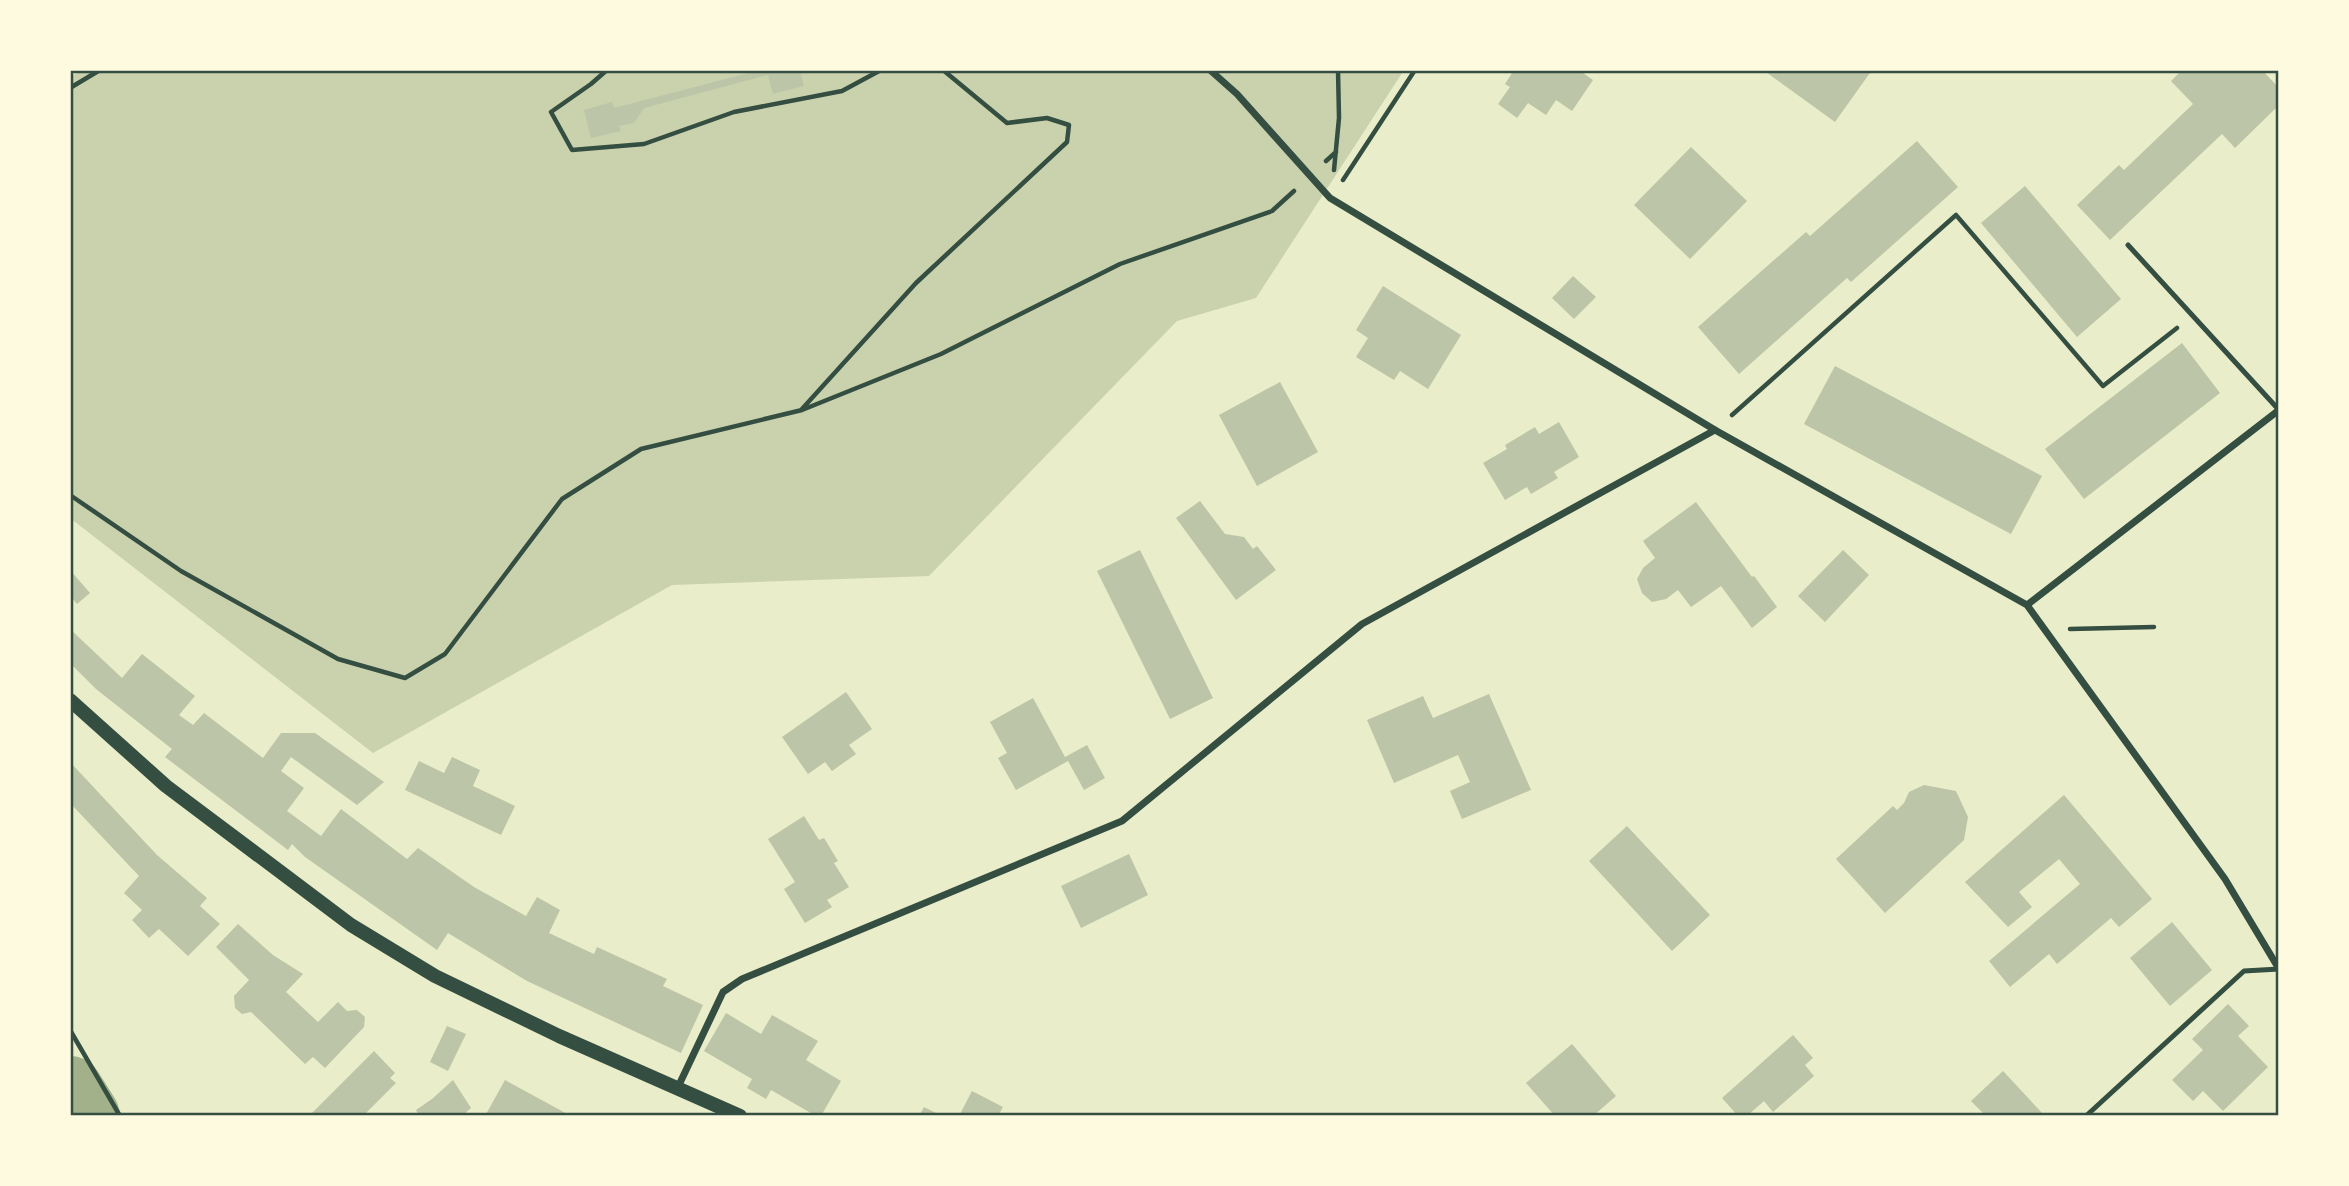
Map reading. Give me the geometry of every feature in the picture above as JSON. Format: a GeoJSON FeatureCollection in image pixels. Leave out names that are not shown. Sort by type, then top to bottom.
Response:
{"type":"FeatureCollection","features":[{"type":"Feature","properties":{"kind":"main road"},"geometry":{"type":"LineString","coordinates":[[70,700],[166,786],[351,925],[447,982],[559,1036],[740,1116]]}},
{"type":"Feature","properties":{"kind":"street"},"geometry":{"type":"LineString","coordinates":[[1210,70],[1237,94],[1331,198],[1715,430],[2027,605],[2225,879],[2279,969]]}},
{"type":"Feature","properties":{"kind":"street"},"geometry":{"type":"LineString","coordinates":[[2027,605],[2279,410]]}},
{"type":"Feature","properties":{"kind":"street"},"geometry":{"type":"LineString","coordinates":[[678,1087],[723,992],[742,979],[1122,821],[1362,624],[1715,430]]}},
{"type":"Feature","properties":{"kind":"lane"},"geometry":{"type":"LineString","coordinates":[[2128,245],[2279,410]]}},
{"type":"Feature","properties":{"kind":"lane"},"geometry":{"type":"LineString","coordinates":[[2086,1116],[2244,971],[2279,969]]}},
{"type":"Feature","properties":{"kind":"path"},"geometry":{"type":"LineString","coordinates":[[70,89],[100,70]]}},
{"type":"Feature","properties":{"kind":"path"},"geometry":{"type":"LineString","coordinates":[[607,70],[551,112],[572,150],[644,144],[734,112],[842,91],[881,70]]}},
{"type":"Feature","properties":{"kind":"path"},"geometry":{"type":"LineString","coordinates":[[802,410],[916,283],[1067,142],[1069,125],[1047,118],[1007,123],[943,70]]}},
{"type":"Feature","properties":{"kind":"path"},"geometry":{"type":"LineString","coordinates":[[1331,198],[1339,118],[1338,70]]}},
{"type":"Feature","properties":{"kind":"path"},"geometry":{"type":"LineString","coordinates":[[1331,198],[1415,70]]}},
{"type":"Feature","properties":{"kind":"path"},"geometry":{"type":"LineString","coordinates":[[70,495],[181,571],[338,659],[405,678],[445,654],[562,499],[642,449],[802,410],[941,354],[1120,264],[1272,211],[1336,152]]}},
{"type":"Feature","properties":{"kind":"path"},"geometry":{"type":"LineString","coordinates":[[1715,430],[1956,215],[2103,386],[2193,316]]}},
{"type":"Feature","properties":{"kind":"path"},"geometry":{"type":"LineString","coordinates":[[2045,629],[2154,627]]}},
{"type":"Feature","properties":{"kind":"path"},"geometry":{"type":"LineString","coordinates":[[70,1030],[120,1116]]}},
{"type":"Feature","properties":{"kind":"green space"},"geometry":{"type":"Polygon","coordinates":[[[82,70],[1404,70],[1256,298],[1177,321],[929,576],[672,585],[373,753],[70,518],[70,77],[82,70]]]}},
{"type":"Feature","properties":{"kind":"building"},"geometry":{"type":"Polygon","coordinates":[[[760,70],[800,70],[804,86],[773,94],[768,75],[644,108],[634,123],[619,126],[621,131],[591,138],[584,110],[612,102],[614,108],[760,70]]]}},
{"type":"Feature","properties":{"kind":"building"},"geometry":{"type":"Polygon","coordinates":[[[1514,70],[1579,70],[1593,80],[1572,111],[1556,100],[1546,115],[1528,103],[1517,118],[1498,104],[1510,87],[1505,84],[1514,70]]]}},
{"type":"Feature","properties":{"kind":"building"},"geometry":{"type":"Polygon","coordinates":[[[1872,70],[1835,122],[1766,72],[1872,70]]]}},
{"type":"Feature","properties":{"kind":"building"},"geometry":{"type":"Polygon","coordinates":[[[2182,70],[2262,70],[2279,88],[2279,105],[2235,148],[2222,134],[2110,240],[2077,205],[2119,165],[2124,170],[2193,104],[2171,81],[2182,70]]]}},
{"type":"Feature","properties":{"kind":"building"},"geometry":{"type":"Polygon","coordinates":[[[1917,141],[1958,187],[1851,282],[1847,278],[1739,374],[1698,327],[1806,232],[1810,236],[1917,141]]]}},
{"type":"Feature","properties":{"kind":"building"},"geometry":{"type":"Polygon","coordinates":[[[1691,147],[1747,201],[1690,259],[1634,205],[1691,147]]]}},
{"type":"Feature","properties":{"kind":"building"},"geometry":{"type":"Polygon","coordinates":[[[2025,186],[2121,299],[2077,337],[1981,223],[2025,186]]]}},
{"type":"Feature","properties":{"kind":"building"},"geometry":{"type":"Polygon","coordinates":[[[1573,276],[1596,297],[1574,319],[1552,298],[1573,276]]]}},
{"type":"Feature","properties":{"kind":"building"},"geometry":{"type":"Polygon","coordinates":[[[1383,286],[1461,335],[1428,389],[1400,371],[1394,380],[1356,357],[1368,338],[1356,330],[1383,286]]]}},
{"type":"Feature","properties":{"kind":"building"},"geometry":{"type":"Polygon","coordinates":[[[2182,343],[2220,393],[2084,499],[2045,449],[2182,343]]]}},
{"type":"Feature","properties":{"kind":"building"},"geometry":{"type":"Polygon","coordinates":[[[1835,366],[2042,476],[2011,534],[1804,424],[1835,366]]]}},
{"type":"Feature","properties":{"kind":"building"},"geometry":{"type":"Polygon","coordinates":[[[1280,382],[1318,452],[1257,486],[1219,415],[1280,382]]]}},
{"type":"Feature","properties":{"kind":"building"},"geometry":{"type":"Polygon","coordinates":[[[1559,422],[1579,457],[1554,472],[1558,478],[1531,494],[1527,487],[1505,500],[1483,463],[1507,449],[1505,445],[1535,427],[1539,434],[1559,422]]]}},
{"type":"Feature","properties":{"kind":"building"},"geometry":{"type":"Polygon","coordinates":[[[1200,501],[1225,534],[1244,537],[1253,549],[1257,546],[1276,570],[1236,600],[1176,518],[1200,501]]]}},
{"type":"Feature","properties":{"kind":"building"},"geometry":{"type":"Polygon","coordinates":[[[1696,502],[1777,607],[1752,628],[1721,586],[1691,607],[1678,590],[1666,599],[1652,602],[1642,593],[1637,579],[1643,568],[1655,558],[1643,541],[1696,502]]]}},
{"type":"Feature","properties":{"kind":"building"},"geometry":{"type":"Polygon","coordinates":[[[1140,550],[1213,698],[1170,719],[1097,571],[1140,550]]]}},
{"type":"Feature","properties":{"kind":"building"},"geometry":{"type":"Polygon","coordinates":[[[1843,550],[1869,575],[1825,622],[1798,596],[1843,550]]]}},
{"type":"Feature","properties":{"kind":"building"},"geometry":{"type":"Polygon","coordinates":[[[70,570],[90,593],[77,604],[73,599],[70,602],[70,570]]]}},
{"type":"Feature","properties":{"kind":"building"},"geometry":{"type":"Polygon","coordinates":[[[70,629],[122,678],[142,654],[195,696],[179,715],[193,725],[204,713],[263,758],[281,733],[315,733],[384,782],[357,805],[291,757],[281,771],[304,788],[287,811],[321,836],[341,809],[407,859],[418,848],[474,887],[526,916],[537,897],[560,910],[549,933],[594,954],[597,947],[667,979],[663,986],[703,1005],[681,1053],[527,981],[448,933],[437,950],[305,857],[292,844],[288,850],[165,757],[172,749],[96,689],[70,663],[70,629]]]}},
{"type":"Feature","properties":{"kind":"building"},"geometry":{"type":"Polygon","coordinates":[[[846,692],[872,729],[849,745],[856,754],[832,771],[825,762],[808,774],[782,737],[846,692]]]}},
{"type":"Feature","properties":{"kind":"building"},"geometry":{"type":"Polygon","coordinates":[[[1489,694],[1531,790],[1462,819],[1450,791],[1470,782],[1458,755],[1394,783],[1367,720],[1423,696],[1433,718],[1489,694]]]}},
{"type":"Feature","properties":{"kind":"building"},"geometry":{"type":"Polygon","coordinates":[[[1033,698],[1065,757],[1087,745],[1105,778],[1084,790],[1068,761],[1016,790],[998,758],[1007,753],[990,722],[1033,698]]]}},
{"type":"Feature","properties":{"kind":"building"},"geometry":{"type":"Polygon","coordinates":[[[452,757],[480,770],[473,786],[515,806],[501,835],[405,790],[419,761],[444,773],[452,757]]]}},
{"type":"Feature","properties":{"kind":"building"},"geometry":{"type":"Polygon","coordinates":[[[70,762],[157,855],[207,898],[200,906],[220,924],[188,956],[159,929],[149,938],[132,920],[142,910],[124,893],[139,876],[70,805],[70,762]]]}},
{"type":"Feature","properties":{"kind":"building"},"geometry":{"type":"Polygon","coordinates":[[[1924,785],[1956,791],[1968,817],[1964,840],[1885,913],[1836,859],[1893,806],[1897,810],[1909,792],[1924,785]]]}},
{"type":"Feature","properties":{"kind":"building"},"geometry":{"type":"Polygon","coordinates":[[[2064,795],[2152,899],[2119,927],[2111,918],[2057,964],[2049,954],[2010,987],[1989,961],[2080,884],[2059,859],[2019,892],[2032,907],[2008,927],[1965,882],[2064,795]]]}},
{"type":"Feature","properties":{"kind":"building"},"geometry":{"type":"Polygon","coordinates":[[[804,816],[819,840],[824,838],[838,861],[834,863],[849,887],[827,900],[832,907],[805,923],[784,889],[795,882],[768,839],[804,816]]]}},
{"type":"Feature","properties":{"kind":"building"},"geometry":{"type":"Polygon","coordinates":[[[1627,826],[1710,915],[1672,951],[1589,861],[1627,826]]]}},
{"type":"Feature","properties":{"kind":"building"},"geometry":{"type":"Polygon","coordinates":[[[1129,854],[1148,895],[1081,928],[1061,886],[1129,854]]]}},
{"type":"Feature","properties":{"kind":"building"},"geometry":{"type":"Polygon","coordinates":[[[2172,922],[2212,970],[2170,1006],[2130,958],[2172,922]]]}},
{"type":"Feature","properties":{"kind":"building"},"geometry":{"type":"Polygon","coordinates":[[[238,924],[273,955],[303,974],[286,992],[318,1022],[338,1002],[347,1011],[357,1010],[365,1017],[364,1027],[325,1068],[313,1057],[305,1064],[251,1012],[242,1014],[235,1008],[234,996],[249,980],[216,947],[238,924]]]}},
{"type":"Feature","properties":{"kind":"building"},"geometry":{"type":"Polygon","coordinates":[[[2228,1004],[2249,1026],[2238,1036],[2268,1067],[2223,1111],[2203,1091],[2193,1101],[2172,1080],[2203,1050],[2192,1039],[2228,1004]]]}},
{"type":"Feature","properties":{"kind":"building"},"geometry":{"type":"Polygon","coordinates":[[[726,1013],[761,1034],[772,1015],[818,1041],[806,1060],[841,1081],[821,1116],[816,1116],[771,1090],[766,1099],[747,1088],[752,1079],[704,1051],[726,1013]]]}},
{"type":"Feature","properties":{"kind":"building"},"geometry":{"type":"Polygon","coordinates":[[[447,1026],[466,1034],[448,1071],[430,1062],[447,1026]]]}},
{"type":"Feature","properties":{"kind":"building"},"geometry":{"type":"Polygon","coordinates":[[[1793,1035],[1813,1058],[1805,1065],[1814,1076],[1773,1112],[1764,1101],[1747,1116],[1738,1116],[1722,1098],[1793,1035]]]}},
{"type":"Feature","properties":{"kind":"building"},"geometry":{"type":"Polygon","coordinates":[[[1572,1044],[1616,1096],[1593,1116],[1555,1116],[1526,1083],[1572,1044]]]}},
{"type":"Feature","properties":{"kind":"building"},"geometry":{"type":"Polygon","coordinates":[[[374,1051],[395,1073],[390,1078],[396,1083],[363,1116],[311,1116],[310,1115],[374,1051]]]}},
{"type":"Feature","properties":{"kind":"building"},"geometry":{"type":"Polygon","coordinates":[[[2003,1071],[2043,1114],[2041,1116],[1986,1116],[1971,1101],[2003,1071]]]}},
{"type":"Feature","properties":{"kind":"building"},"geometry":{"type":"Polygon","coordinates":[[[453,1080],[471,1108],[462,1116],[419,1116],[416,1110],[453,1080]]]}},
{"type":"Feature","properties":{"kind":"building"},"geometry":{"type":"Polygon","coordinates":[[[505,1080],[571,1116],[485,1116],[505,1080]]]}},
{"type":"Feature","properties":{"kind":"building"},"geometry":{"type":"Polygon","coordinates":[[[972,1091],[1003,1107],[998,1116],[959,1116],[972,1091]]]}},
{"type":"Feature","properties":{"kind":"building"},"geometry":{"type":"Polygon","coordinates":[[[924,1107],[942,1116],[919,1116],[924,1107]]]}},
{"type":"Feature","properties":{"kind":"waterway"},"geometry":{"type":"LineString","coordinates":[[70,1089],[87,1116]]}}]}
